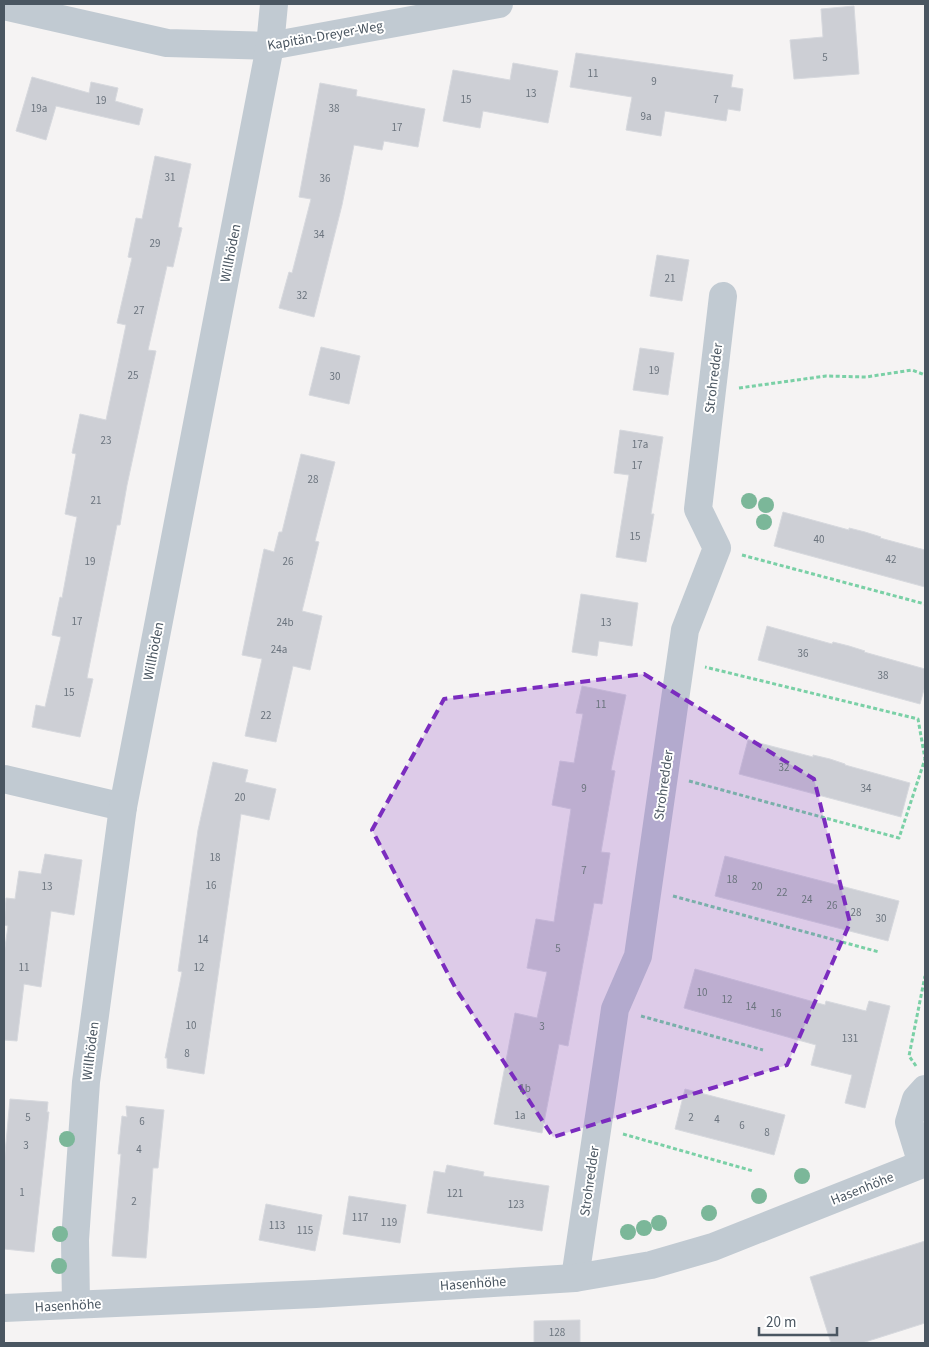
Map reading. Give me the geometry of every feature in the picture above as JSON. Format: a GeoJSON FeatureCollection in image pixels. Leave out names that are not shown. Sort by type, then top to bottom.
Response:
{"type":"FeatureCollection","features":[{"type":"Feature","properties":{"kind":"street","name":"Willhöden"},"geometry":{"type":"LineString","coordinates":[[76,1304],[75,1240],[86,1082],[123,807],[270,46],[274,4]]}},
{"type":"Feature","properties":{"kind":"street","name":"Kapitän-Dreyer-Weg"},"geometry":{"type":"LineString","coordinates":[[4,6],[167,43],[270,46],[499,4]]}},
{"type":"Feature","properties":{"kind":"street","name":"Strohredder"},"geometry":{"type":"LineString","coordinates":[[575,1278],[615,1009],[638,956],[685,630],[717,548],[698,509],[723,296]]}},
{"type":"Feature","properties":{"kind":"street"},"geometry":{"type":"LineString","coordinates":[[4,779],[123,807]]}},
{"type":"Feature","properties":{"kind":"street","name":"Hasenhöhe"},"geometry":{"type":"LineString","coordinates":[[4,1308],[316,1294],[575,1278],[651,1265],[713,1247],[924,1164],[909,1122],[923,1080]]}},
{"type":"Feature","properties":{"kind":"path"},"geometry":{"type":"LineString","coordinates":[[711,392],[826,376],[866,377],[912,370],[925,375]]}},
{"type":"Feature","properties":{"kind":"path"},"geometry":{"type":"LineString","coordinates":[[717,548],[925,604]]}},
{"type":"Feature","properties":{"kind":"path"},"geometry":{"type":"LineString","coordinates":[[664,774],[899,838],[925,759],[918,719],[680,661]]}},
{"type":"Feature","properties":{"kind":"path"},"geometry":{"type":"LineString","coordinates":[[647,889],[880,952]]}},
{"type":"Feature","properties":{"kind":"path"},"geometry":{"type":"LineString","coordinates":[[923,1080],[909,1056],[925,976]]}},
{"type":"Feature","properties":{"kind":"path"},"geometry":{"type":"LineString","coordinates":[[615,1009],[763,1050]]}},
{"type":"Feature","properties":{"kind":"path"},"geometry":{"type":"LineString","coordinates":[[597,1127],[753,1171]]}},
{"type":"Feature","properties":{"kind":"highlighted area"},"geometry":{"type":"Polygon","coordinates":[[[644,674],[814,779],[850,923],[787,1065],[553,1137],[456,989],[372,830],[444,699],[644,674]]]}},
{"type":"Feature","properties":{"kind":"building"},"geometry":{"type":"Polygon","coordinates":[[[854,6],[859,74],[794,79],[790,40],[823,37],[821,9],[854,6]]]}},
{"type":"Feature","properties":{"kind":"building"},"geometry":{"type":"Polygon","coordinates":[[[576,53],[733,75],[731,87],[743,89],[740,111],[728,109],[726,121],[665,111],[661,136],[626,130],[632,97],[570,87],[576,53]]]}},
{"type":"Feature","properties":{"kind":"building"},"geometry":{"type":"Polygon","coordinates":[[[513,63],[558,71],[548,123],[483,111],[480,128],[443,121],[453,70],[510,80],[513,63]]]}},
{"type":"Feature","properties":{"kind":"building"},"geometry":{"type":"Polygon","coordinates":[[[32,77],[89,93],[91,82],[118,88],[115,101],[143,109],[139,125],[56,106],[46,140],[16,131],[32,77]]]}},
{"type":"Feature","properties":{"kind":"building"},"geometry":{"type":"Polygon","coordinates":[[[320,83],[357,90],[356,96],[425,109],[418,147],[384,141],[382,150],[354,145],[342,205],[314,317],[279,308],[289,272],[292,273],[311,199],[299,197],[320,83]]]}},
{"type":"Feature","properties":{"kind":"building"},"geometry":{"type":"Polygon","coordinates":[[[155,156],[191,164],[178,227],[182,228],[173,267],[167,266],[148,350],[156,351],[120,525],[117,525],[87,678],[93,679],[80,737],[32,727],[36,705],[45,707],[61,637],[52,635],[60,597],[62,598],[77,517],[65,514],[76,454],[72,453],[80,414],[106,420],[126,325],[117,323],[132,258],[128,257],[136,218],[142,219],[155,156]]]}},
{"type":"Feature","properties":{"kind":"building"},"geometry":{"type":"Polygon","coordinates":[[[657,255],[689,260],[682,301],[650,296],[657,255]]]}},
{"type":"Feature","properties":{"kind":"building"},"geometry":{"type":"Polygon","coordinates":[[[321,347],[360,356],[349,404],[309,395],[321,347]]]}},
{"type":"Feature","properties":{"kind":"building"},"geometry":{"type":"Polygon","coordinates":[[[640,348],[674,353],[668,395],[633,390],[640,348]]]}},
{"type":"Feature","properties":{"kind":"building"},"geometry":{"type":"Polygon","coordinates":[[[620,430],[663,437],[651,514],[654,514],[646,562],[616,557],[629,475],[614,473],[620,430]]]}},
{"type":"Feature","properties":{"kind":"building"},"geometry":{"type":"Polygon","coordinates":[[[301,454],[335,462],[315,541],[319,542],[302,611],[322,616],[310,670],[293,666],[276,742],[245,736],[262,659],[242,655],[264,549],[274,552],[279,532],[282,532],[301,454]]]}},
{"type":"Feature","properties":{"kind":"building"},"geometry":{"type":"Polygon","coordinates":[[[783,512],[849,530],[849,528],[865,532],[925,550],[925,587],[774,546],[783,512]]]}},
{"type":"Feature","properties":{"kind":"building"},"geometry":{"type":"Polygon","coordinates":[[[581,594],[638,603],[632,646],[599,641],[597,656],[572,652],[581,594]]]}},
{"type":"Feature","properties":{"kind":"building"},"geometry":{"type":"Polygon","coordinates":[[[767,626],[832,644],[833,642],[849,646],[925,669],[925,686],[920,704],[758,660],[767,626]]]}},
{"type":"Feature","properties":{"kind":"building"},"geometry":{"type":"Polygon","coordinates":[[[582,686],[626,695],[611,770],[615,771],[601,852],[610,853],[602,904],[594,903],[568,1046],[559,1044],[542,1133],[494,1124],[515,1013],[537,1018],[547,972],[527,968],[536,919],[554,922],[571,809],[552,805],[560,761],[574,763],[583,714],[576,713],[582,686]]]}},
{"type":"Feature","properties":{"kind":"building"},"geometry":{"type":"Polygon","coordinates":[[[748,740],[813,757],[813,755],[830,759],[910,783],[901,817],[739,774],[748,740]]]}},
{"type":"Feature","properties":{"kind":"building"},"geometry":{"type":"Polygon","coordinates":[[[213,762],[248,770],[245,782],[276,789],[269,820],[241,814],[204,1074],[167,1068],[167,1058],[165,1058],[182,972],[178,971],[198,830],[213,762]]]}},
{"type":"Feature","properties":{"kind":"building"},"geometry":{"type":"Polygon","coordinates":[[[45,854],[82,860],[74,915],[51,911],[41,987],[24,984],[17,1041],[4,1040],[4,954],[8,926],[4,925],[6,898],[15,899],[19,871],[41,874],[45,854]]]}},
{"type":"Feature","properties":{"kind":"building"},"geometry":{"type":"Polygon","coordinates":[[[725,856],[899,901],[888,941],[715,896],[725,856]]]}},
{"type":"Feature","properties":{"kind":"building"},"geometry":{"type":"Polygon","coordinates":[[[695,969],[825,1005],[826,1001],[866,1011],[869,1001],[890,1006],[865,1108],[845,1103],[852,1075],[811,1065],[816,1045],[684,1008],[695,969]]]}},
{"type":"Feature","properties":{"kind":"building"},"geometry":{"type":"Polygon","coordinates":[[[685,1089],[785,1115],[774,1155],[675,1129],[685,1089]]]}},
{"type":"Feature","properties":{"kind":"building"},"geometry":{"type":"Polygon","coordinates":[[[10,1099],[48,1102],[47,1112],[49,1112],[34,1252],[4,1249],[4,1164],[10,1099]]]}},
{"type":"Feature","properties":{"kind":"building"},"geometry":{"type":"Polygon","coordinates":[[[126,1106],[164,1110],[158,1168],[153,1168],[146,1258],[112,1256],[121,1154],[118,1154],[122,1116],[127,1117],[126,1106]]]}},
{"type":"Feature","properties":{"kind":"building"},"geometry":{"type":"Polygon","coordinates":[[[447,1165],[484,1172],[483,1176],[549,1186],[542,1231],[427,1213],[434,1171],[445,1173],[447,1165]]]}},
{"type":"Feature","properties":{"kind":"building"},"geometry":{"type":"Polygon","coordinates":[[[349,1196],[406,1205],[400,1243],[343,1234],[349,1196]]]}},
{"type":"Feature","properties":{"kind":"building"},"geometry":{"type":"Polygon","coordinates":[[[266,1204],[322,1215],[315,1251],[259,1240],[266,1204]]]}},
{"type":"Feature","properties":{"kind":"building"},"geometry":{"type":"Polygon","coordinates":[[[925,1241],[925,1323],[862,1343],[831,1343],[810,1277],[925,1241]]]}},
{"type":"Feature","properties":{"kind":"building"},"geometry":{"type":"Polygon","coordinates":[[[580,1320],[580,1343],[534,1343],[534,1321],[580,1320]]]}}]}
